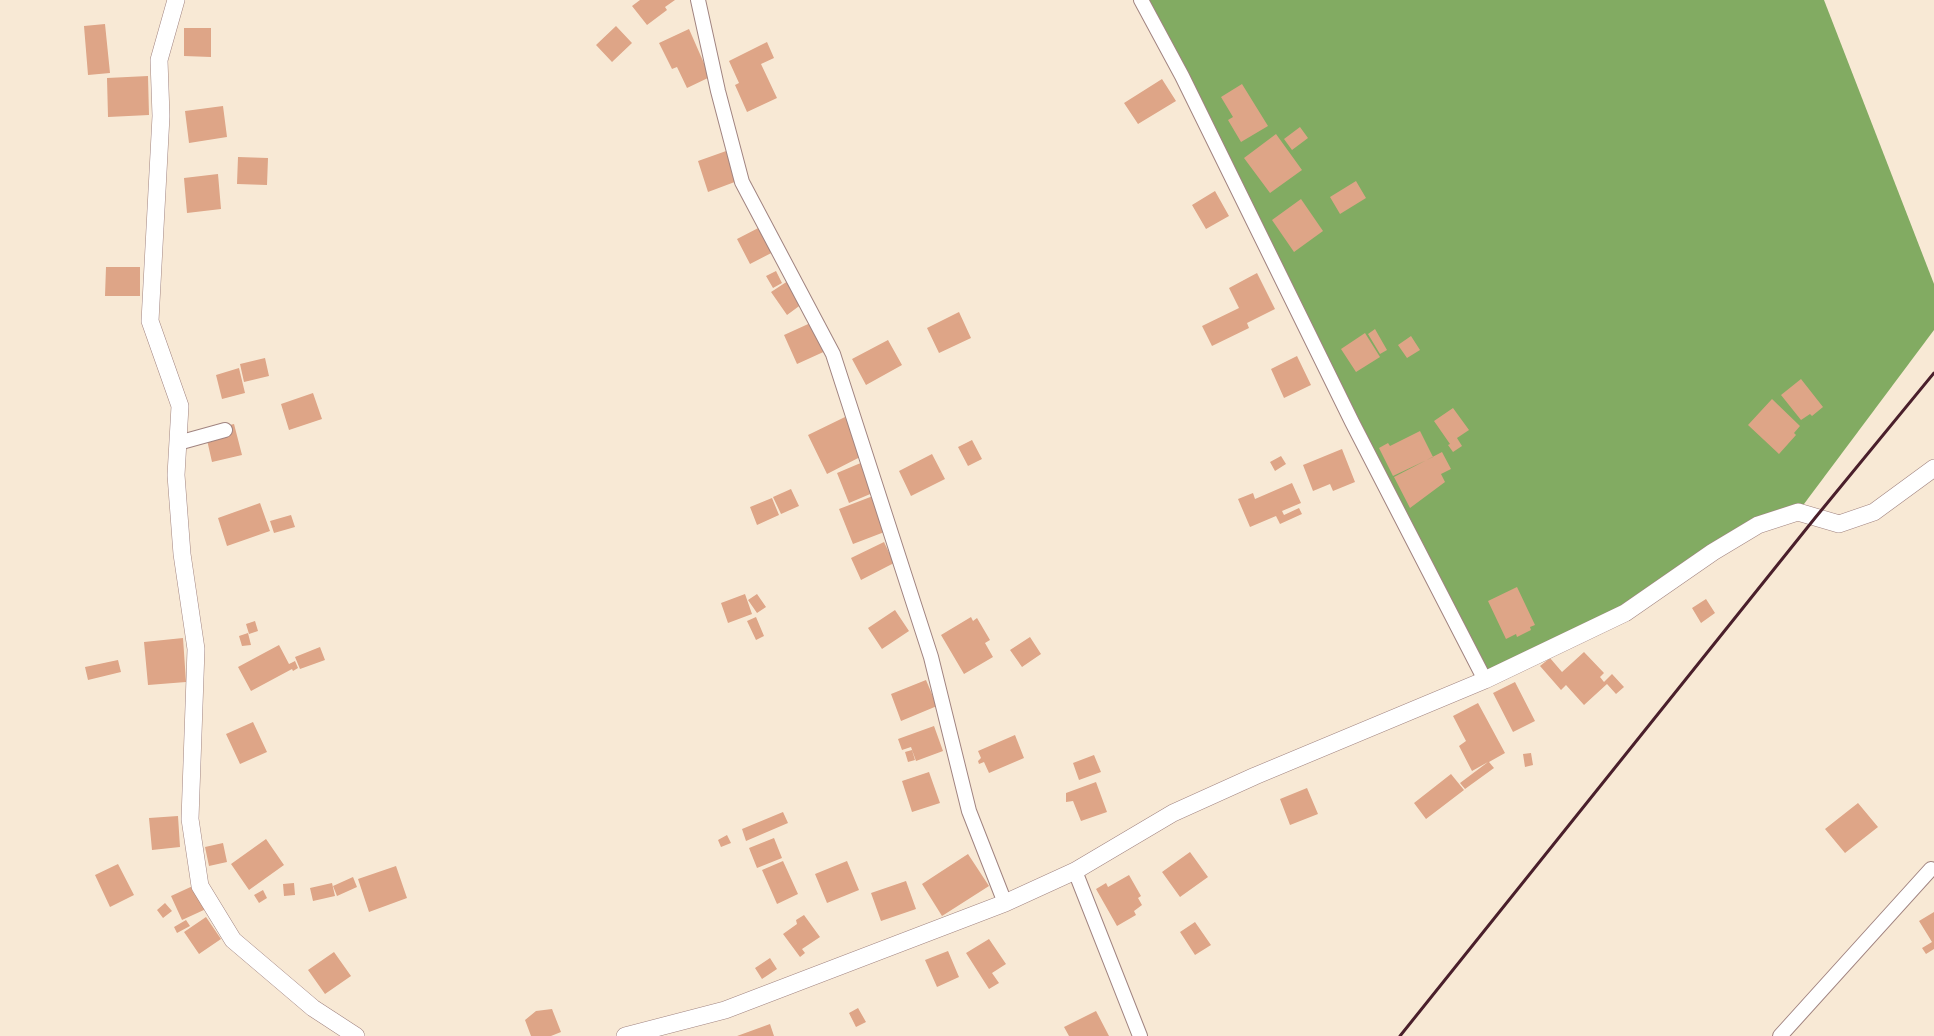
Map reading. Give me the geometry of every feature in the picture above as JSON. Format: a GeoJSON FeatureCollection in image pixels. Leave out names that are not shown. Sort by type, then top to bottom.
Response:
{"type":"FeatureCollection","features":[{"type":"Feature","properties":{"kind":"street"},"geometry":{"type":"LineString","coordinates":[[176,0],[159,60],[160,116],[150,321],[180,406],[176,475],[182,554],[196,649],[190,820],[200,886],[233,940],[313,1008],[356,1036]]}},
{"type":"Feature","properties":{"kind":"street"},"geometry":{"type":"LineString","coordinates":[[698,0],[718,92],[742,182],[770,238],[833,354],[931,657],[969,811],[1005,903]]}},
{"type":"Feature","properties":{"kind":"street"},"geometry":{"type":"LineString","coordinates":[[1140,0],[1182,76],[1352,422],[1485,680]]}},
{"type":"Feature","properties":{"kind":"street"},"geometry":{"type":"LineString","coordinates":[[178,443],[224,430]]}},
{"type":"Feature","properties":{"kind":"street"},"geometry":{"type":"LineString","coordinates":[[625,1036],[725,1010],[1005,903],[1075,871],[1174,813],[1256,776],[1485,680],[1625,613],[1713,552],[1758,525],[1798,512],[1839,524],[1874,512],[1934,468]]}},
{"type":"Feature","properties":{"kind":"street"},"geometry":{"type":"LineString","coordinates":[[1780,1036],[1931,869]]}},
{"type":"Feature","properties":{"kind":"street"},"geometry":{"type":"LineString","coordinates":[[1075,871],[1140,1036]]}},
{"type":"Feature","properties":{"kind":"green space"},"geometry":{"type":"Polygon","coordinates":[[[1139,0],[1824,0],[1934,284],[1934,330],[1798,512],[1485,680],[1139,0]]]}},
{"type":"Feature","properties":{"kind":"building"},"geometry":{"type":"Polygon","coordinates":[[[640,0],[675,0],[665,7],[667,10],[647,25],[632,6],[640,0]]]}},
{"type":"Feature","properties":{"kind":"building"},"geometry":{"type":"Polygon","coordinates":[[[105,24],[110,73],[88,75],[84,26],[105,24]]]}},
{"type":"Feature","properties":{"kind":"building"},"geometry":{"type":"Polygon","coordinates":[[[616,26],[632,43],[612,62],[596,45],[616,26]]]}},
{"type":"Feature","properties":{"kind":"building"},"geometry":{"type":"Polygon","coordinates":[[[184,28],[211,28],[211,57],[184,56],[184,28]]]}},
{"type":"Feature","properties":{"kind":"building"},"geometry":{"type":"Polygon","coordinates":[[[689,29],[710,77],[687,88],[677,67],[672,69],[659,43],[689,29]]]}},
{"type":"Feature","properties":{"kind":"building"},"geometry":{"type":"Polygon","coordinates":[[[767,42],[774,58],[761,64],[777,98],[747,112],[735,85],[739,83],[729,61],[767,42]]]}},
{"type":"Feature","properties":{"kind":"building"},"geometry":{"type":"Polygon","coordinates":[[[148,76],[149,115],[108,117],[107,78],[148,76]]]}},
{"type":"Feature","properties":{"kind":"building"},"geometry":{"type":"Polygon","coordinates":[[[1162,79],[1176,101],[1138,124],[1124,103],[1162,79]]]}},
{"type":"Feature","properties":{"kind":"building"},"geometry":{"type":"Polygon","coordinates":[[[1242,84],[1268,126],[1241,142],[1228,120],[1233,117],[1221,97],[1242,84]]]}},
{"type":"Feature","properties":{"kind":"building"},"geometry":{"type":"Polygon","coordinates":[[[223,106],[227,137],[189,143],[185,111],[223,106]]]}},
{"type":"Feature","properties":{"kind":"building"},"geometry":{"type":"Polygon","coordinates":[[[1300,127],[1308,138],[1292,150],[1284,139],[1300,127]]]}},
{"type":"Feature","properties":{"kind":"building"},"geometry":{"type":"Polygon","coordinates":[[[1276,134],[1302,170],[1270,193],[1244,158],[1276,134]]]}},
{"type":"Feature","properties":{"kind":"building"},"geometry":{"type":"Polygon","coordinates":[[[729,150],[740,180],[708,192],[698,161],[729,150]]]}},
{"type":"Feature","properties":{"kind":"building"},"geometry":{"type":"Polygon","coordinates":[[[238,157],[268,158],[267,185],[237,184],[238,157]]]}},
{"type":"Feature","properties":{"kind":"building"},"geometry":{"type":"Polygon","coordinates":[[[218,174],[221,209],[187,213],[184,178],[218,174]]]}},
{"type":"Feature","properties":{"kind":"building"},"geometry":{"type":"Polygon","coordinates":[[[1356,181],[1366,198],[1340,214],[1330,197],[1356,181]]]}},
{"type":"Feature","properties":{"kind":"building"},"geometry":{"type":"Polygon","coordinates":[[[1215,191],[1229,216],[1206,229],[1192,205],[1215,191]]]}},
{"type":"Feature","properties":{"kind":"building"},"geometry":{"type":"Polygon","coordinates":[[[1301,199],[1323,231],[1294,252],[1272,220],[1301,199]]]}},
{"type":"Feature","properties":{"kind":"building"},"geometry":{"type":"Polygon","coordinates":[[[766,224],[779,249],[750,264],[737,239],[766,224]]]}},
{"type":"Feature","properties":{"kind":"building"},"geometry":{"type":"Polygon","coordinates":[[[106,267],[140,267],[140,296],[105,296],[106,267]]]}},
{"type":"Feature","properties":{"kind":"building"},"geometry":{"type":"Polygon","coordinates":[[[776,271],[782,283],[773,288],[766,276],[776,271]]]}},
{"type":"Feature","properties":{"kind":"building"},"geometry":{"type":"Polygon","coordinates":[[[1257,273],[1275,309],[1247,323],[1249,328],[1212,346],[1202,326],[1239,308],[1229,288],[1257,273]]]}},
{"type":"Feature","properties":{"kind":"building"},"geometry":{"type":"Polygon","coordinates":[[[791,279],[806,301],[787,315],[771,292],[791,279]]]}},
{"type":"Feature","properties":{"kind":"building"},"geometry":{"type":"Polygon","coordinates":[[[959,312],[971,338],[939,353],[927,328],[959,312]]]}},
{"type":"Feature","properties":{"kind":"building"},"geometry":{"type":"Polygon","coordinates":[[[817,320],[830,349],[797,364],[784,335],[817,320]]]}},
{"type":"Feature","properties":{"kind":"building"},"geometry":{"type":"Polygon","coordinates":[[[1375,329],[1387,350],[1380,354],[1368,334],[1375,329]]]}},
{"type":"Feature","properties":{"kind":"building"},"geometry":{"type":"Polygon","coordinates":[[[1365,333],[1380,357],[1356,372],[1341,349],[1365,333]]]}},
{"type":"Feature","properties":{"kind":"building"},"geometry":{"type":"Polygon","coordinates":[[[1411,336],[1420,350],[1407,358],[1398,345],[1411,336]]]}},
{"type":"Feature","properties":{"kind":"building"},"geometry":{"type":"Polygon","coordinates":[[[888,340],[902,365],[866,385],[852,359],[888,340]]]}},
{"type":"Feature","properties":{"kind":"building"},"geometry":{"type":"Polygon","coordinates":[[[1297,356],[1311,385],[1284,398],[1271,369],[1297,356]]]}},
{"type":"Feature","properties":{"kind":"building"},"geometry":{"type":"Polygon","coordinates":[[[265,358],[269,376],[244,382],[240,364],[265,358]]]}},
{"type":"Feature","properties":{"kind":"building"},"geometry":{"type":"Polygon","coordinates":[[[239,368],[245,393],[222,399],[216,375],[239,368]]]}},
{"type":"Feature","properties":{"kind":"building"},"geometry":{"type":"Polygon","coordinates":[[[1801,379],[1823,407],[1812,416],[1810,414],[1801,420],[1781,395],[1801,379]]]}},
{"type":"Feature","properties":{"kind":"building"},"geometry":{"type":"Polygon","coordinates":[[[313,393],[322,419],[289,430],[281,404],[313,393]]]}},
{"type":"Feature","properties":{"kind":"building"},"geometry":{"type":"Polygon","coordinates":[[[1772,399],[1800,426],[1794,433],[1796,435],[1779,454],[1748,425],[1772,399]]]}},
{"type":"Feature","properties":{"kind":"building"},"geometry":{"type":"Polygon","coordinates":[[[1453,408],[1469,430],[1457,438],[1462,446],[1453,452],[1448,445],[1450,444],[1434,421],[1453,408]]]}},
{"type":"Feature","properties":{"kind":"building"},"geometry":{"type":"Polygon","coordinates":[[[845,417],[864,455],[827,474],[808,435],[845,417]]]}},
{"type":"Feature","properties":{"kind":"building"},"geometry":{"type":"Polygon","coordinates":[[[234,424],[242,455],[212,462],[205,431],[234,424]]]}},
{"type":"Feature","properties":{"kind":"building"},"geometry":{"type":"Polygon","coordinates":[[[1420,431],[1433,457],[1393,476],[1379,448],[1388,443],[1390,446],[1420,431]]]}},
{"type":"Feature","properties":{"kind":"building"},"geometry":{"type":"Polygon","coordinates":[[[972,440],[982,459],[968,466],[958,447],[972,440]]]}},
{"type":"Feature","properties":{"kind":"building"},"geometry":{"type":"Polygon","coordinates":[[[1342,449],[1355,482],[1333,491],[1330,484],[1313,491],[1303,465],[1342,449]]]}},
{"type":"Feature","properties":{"kind":"building"},"geometry":{"type":"Polygon","coordinates":[[[1442,452],[1451,469],[1441,474],[1445,482],[1410,508],[1394,477],[1442,452]]]}},
{"type":"Feature","properties":{"kind":"building"},"geometry":{"type":"Polygon","coordinates":[[[932,454],[945,479],[911,496],[899,471],[932,454]]]}},
{"type":"Feature","properties":{"kind":"building"},"geometry":{"type":"Polygon","coordinates":[[[1281,456],[1286,464],[1275,471],[1270,462],[1281,456]]]}},
{"type":"Feature","properties":{"kind":"building"},"geometry":{"type":"Polygon","coordinates":[[[863,462],[875,492],[849,503],[837,473],[863,462]]]}},
{"type":"Feature","properties":{"kind":"building"},"geometry":{"type":"Polygon","coordinates":[[[1292,483],[1301,503],[1282,511],[1284,515],[1299,508],[1302,514],[1280,524],[1276,516],[1250,527],[1238,499],[1253,493],[1255,499],[1292,483]]]}},
{"type":"Feature","properties":{"kind":"building"},"geometry":{"type":"Polygon","coordinates":[[[791,489],[799,506],[781,514],[773,497],[791,489]]]}},
{"type":"Feature","properties":{"kind":"building"},"geometry":{"type":"Polygon","coordinates":[[[873,496],[887,531],[853,544],[839,509],[873,496]]]}},
{"type":"Feature","properties":{"kind":"building"},"geometry":{"type":"Polygon","coordinates":[[[772,498],[779,515],[757,525],[750,507],[772,498]]]}},
{"type":"Feature","properties":{"kind":"building"},"geometry":{"type":"Polygon","coordinates":[[[260,503],[270,531],[227,546],[218,518],[260,503]]]}},
{"type":"Feature","properties":{"kind":"building"},"geometry":{"type":"Polygon","coordinates":[[[291,515],[295,527],[274,533],[270,521],[291,515]]]}},
{"type":"Feature","properties":{"kind":"building"},"geometry":{"type":"Polygon","coordinates":[[[884,542],[894,563],[861,580],[851,558],[884,542]]]}},
{"type":"Feature","properties":{"kind":"building"},"geometry":{"type":"Polygon","coordinates":[[[1517,587],[1535,625],[1530,627],[1531,630],[1517,637],[1516,634],[1506,639],[1488,601],[1517,587]]]}},
{"type":"Feature","properties":{"kind":"building"},"geometry":{"type":"Polygon","coordinates":[[[745,594],[752,614],[728,623],[721,603],[745,594]]]}},
{"type":"Feature","properties":{"kind":"building"},"geometry":{"type":"Polygon","coordinates":[[[757,594],[766,607],[757,613],[748,600],[757,594]]]}},
{"type":"Feature","properties":{"kind":"building"},"geometry":{"type":"Polygon","coordinates":[[[1706,599],[1715,613],[1701,623],[1692,608],[1706,599]]]}},
{"type":"Feature","properties":{"kind":"building"},"geometry":{"type":"Polygon","coordinates":[[[895,610],[909,631],[882,649],[868,628],[895,610]]]}},
{"type":"Feature","properties":{"kind":"building"},"geometry":{"type":"Polygon","coordinates":[[[756,617],[764,636],[756,640],[747,621],[756,617]]]}},
{"type":"Feature","properties":{"kind":"building"},"geometry":{"type":"Polygon","coordinates":[[[971,617],[973,621],[977,618],[990,640],[985,643],[993,657],[964,674],[941,635],[971,617]]]}},
{"type":"Feature","properties":{"kind":"building"},"geometry":{"type":"Polygon","coordinates":[[[255,621],[258,631],[249,634],[246,624],[255,621]]]}},
{"type":"Feature","properties":{"kind":"building"},"geometry":{"type":"Polygon","coordinates":[[[248,633],[251,645],[242,646],[239,636],[248,633]]]}},
{"type":"Feature","properties":{"kind":"building"},"geometry":{"type":"Polygon","coordinates":[[[1030,637],[1041,654],[1022,667],[1010,650],[1030,637]]]}},
{"type":"Feature","properties":{"kind":"building"},"geometry":{"type":"Polygon","coordinates":[[[183,638],[186,682],[148,685],[144,642],[183,638]]]}},
{"type":"Feature","properties":{"kind":"building"},"geometry":{"type":"Polygon","coordinates":[[[279,645],[289,664],[295,661],[298,668],[293,671],[292,669],[251,691],[238,667],[279,645]]]}},
{"type":"Feature","properties":{"kind":"building"},"geometry":{"type":"Polygon","coordinates":[[[320,647],[325,660],[300,669],[295,657],[320,647]]]}},
{"type":"Feature","properties":{"kind":"building"},"geometry":{"type":"Polygon","coordinates":[[[1584,652],[1604,673],[1600,677],[1604,682],[1612,674],[1624,687],[1616,694],[1607,684],[1584,705],[1566,685],[1561,690],[1540,666],[1550,658],[1562,672],[1584,652]]]}},
{"type":"Feature","properties":{"kind":"building"},"geometry":{"type":"Polygon","coordinates":[[[118,660],[121,672],[88,680],[85,667],[118,660]]]}},
{"type":"Feature","properties":{"kind":"building"},"geometry":{"type":"Polygon","coordinates":[[[926,680],[937,706],[901,721],[891,694],[926,680]]]}},
{"type":"Feature","properties":{"kind":"building"},"geometry":{"type":"Polygon","coordinates":[[[1515,682],[1535,721],[1513,732],[1493,693],[1515,682]]]}},
{"type":"Feature","properties":{"kind":"building"},"geometry":{"type":"Polygon","coordinates":[[[1478,703],[1505,753],[1489,762],[1494,768],[1465,789],[1460,783],[1488,762],[1472,771],[1459,746],[1466,741],[1453,716],[1478,703]]]}},
{"type":"Feature","properties":{"kind":"building"},"geometry":{"type":"Polygon","coordinates":[[[253,722],[267,752],[240,764],[226,734],[253,722]]]}},
{"type":"Feature","properties":{"kind":"building"},"geometry":{"type":"Polygon","coordinates":[[[934,726],[943,751],[916,761],[911,747],[902,750],[898,739],[934,726]]]}},
{"type":"Feature","properties":{"kind":"building"},"geometry":{"type":"Polygon","coordinates":[[[1015,735],[1024,758],[989,773],[984,762],[979,764],[978,761],[981,758],[978,751],[1015,735]]]}},
{"type":"Feature","properties":{"kind":"building"},"geometry":{"type":"Polygon","coordinates":[[[912,750],[915,760],[908,762],[905,752],[912,750]]]}},
{"type":"Feature","properties":{"kind":"building"},"geometry":{"type":"Polygon","coordinates":[[[1531,753],[1533,765],[1525,767],[1523,754],[1531,753]]]}},
{"type":"Feature","properties":{"kind":"building"},"geometry":{"type":"Polygon","coordinates":[[[1094,755],[1101,772],[1079,780],[1073,763],[1094,755]]]}},
{"type":"Feature","properties":{"kind":"building"},"geometry":{"type":"Polygon","coordinates":[[[929,772],[940,803],[912,812],[902,781],[929,772]]]}},
{"type":"Feature","properties":{"kind":"building"},"geometry":{"type":"Polygon","coordinates":[[[1451,774],[1464,790],[1426,819],[1414,803],[1451,774]]]}},
{"type":"Feature","properties":{"kind":"building"},"geometry":{"type":"Polygon","coordinates":[[[1096,782],[1107,812],[1081,821],[1073,801],[1066,802],[1066,793],[1096,782]]]}},
{"type":"Feature","properties":{"kind":"building"},"geometry":{"type":"Polygon","coordinates":[[[1307,788],[1318,814],[1290,825],[1280,799],[1307,788]]]}},
{"type":"Feature","properties":{"kind":"building"},"geometry":{"type":"Polygon","coordinates":[[[1858,803],[1878,827],[1845,853],[1825,829],[1858,803]]]}},
{"type":"Feature","properties":{"kind":"building"},"geometry":{"type":"Polygon","coordinates":[[[783,812],[788,823],[746,841],[742,829],[783,812]]]}},
{"type":"Feature","properties":{"kind":"building"},"geometry":{"type":"Polygon","coordinates":[[[178,816],[180,847],[152,850],[149,818],[178,816]]]}},
{"type":"Feature","properties":{"kind":"building"},"geometry":{"type":"Polygon","coordinates":[[[727,835],[731,843],[721,847],[718,840],[727,835]]]}},
{"type":"Feature","properties":{"kind":"building"},"geometry":{"type":"Polygon","coordinates":[[[774,838],[782,858],[757,868],[749,848],[774,838]]]}},
{"type":"Feature","properties":{"kind":"building"},"geometry":{"type":"Polygon","coordinates":[[[266,839],[284,865],[249,890],[231,864],[266,839]]]}},
{"type":"Feature","properties":{"kind":"building"},"geometry":{"type":"Polygon","coordinates":[[[223,843],[227,862],[209,866],[205,847],[223,843]]]}},
{"type":"Feature","properties":{"kind":"building"},"geometry":{"type":"Polygon","coordinates":[[[1190,852],[1208,877],[1180,897],[1162,872],[1190,852]]]}},
{"type":"Feature","properties":{"kind":"building"},"geometry":{"type":"Polygon","coordinates":[[[968,854],[989,886],[942,916],[922,884],[968,854]]]}},
{"type":"Feature","properties":{"kind":"building"},"geometry":{"type":"Polygon","coordinates":[[[783,861],[798,894],[777,904],[762,870],[783,861]]]}},
{"type":"Feature","properties":{"kind":"building"},"geometry":{"type":"Polygon","coordinates":[[[847,861],[859,890],[827,903],[815,874],[847,861]]]}},
{"type":"Feature","properties":{"kind":"building"},"geometry":{"type":"Polygon","coordinates":[[[118,864],[134,895],[110,907],[95,875],[118,864]]]}},
{"type":"Feature","properties":{"kind":"building"},"geometry":{"type":"Polygon","coordinates":[[[396,866],[407,898],[369,912],[358,879],[396,866]]]}},
{"type":"Feature","properties":{"kind":"building"},"geometry":{"type":"Polygon","coordinates":[[[1129,875],[1141,896],[1138,898],[1142,905],[1134,911],[1136,915],[1117,926],[1096,889],[1106,883],[1108,887],[1129,875]]]}},
{"type":"Feature","properties":{"kind":"building"},"geometry":{"type":"Polygon","coordinates":[[[353,877],[357,887],[337,896],[333,886],[353,877]]]}},
{"type":"Feature","properties":{"kind":"building"},"geometry":{"type":"Polygon","coordinates":[[[906,881],[916,909],[881,921],[871,893],[906,881]]]}},
{"type":"Feature","properties":{"kind":"building"},"geometry":{"type":"Polygon","coordinates":[[[294,883],[295,895],[284,896],[283,884],[294,883]]]}},
{"type":"Feature","properties":{"kind":"building"},"geometry":{"type":"Polygon","coordinates":[[[332,883],[335,896],[313,901],[310,888],[332,883]]]}},
{"type":"Feature","properties":{"kind":"building"},"geometry":{"type":"Polygon","coordinates":[[[195,885],[206,909],[182,920],[171,896],[195,885]]]}},
{"type":"Feature","properties":{"kind":"building"},"geometry":{"type":"Polygon","coordinates":[[[263,890],[267,898],[259,903],[254,895],[263,890]]]}},
{"type":"Feature","properties":{"kind":"building"},"geometry":{"type":"Polygon","coordinates":[[[165,903],[172,911],[163,918],[157,910],[165,903]]]}},
{"type":"Feature","properties":{"kind":"building"},"geometry":{"type":"Polygon","coordinates":[[[1934,912],[1934,949],[1926,954],[1922,948],[1932,942],[1919,921],[1934,912]]]}},
{"type":"Feature","properties":{"kind":"building"},"geometry":{"type":"Polygon","coordinates":[[[804,915],[820,937],[802,949],[805,953],[800,957],[783,934],[797,924],[796,920],[804,915]]]}},
{"type":"Feature","properties":{"kind":"building"},"geometry":{"type":"Polygon","coordinates":[[[206,917],[221,939],[199,954],[184,932],[206,917]]]}},
{"type":"Feature","properties":{"kind":"building"},"geometry":{"type":"Polygon","coordinates":[[[186,920],[190,926],[177,933],[174,927],[186,920]]]}},
{"type":"Feature","properties":{"kind":"building"},"geometry":{"type":"Polygon","coordinates":[[[1195,922],[1211,945],[1195,955],[1180,932],[1195,922]]]}},
{"type":"Feature","properties":{"kind":"building"},"geometry":{"type":"Polygon","coordinates":[[[989,939],[1006,964],[992,973],[999,983],[989,989],[966,953],[989,939]]]}},
{"type":"Feature","properties":{"kind":"building"},"geometry":{"type":"Polygon","coordinates":[[[948,951],[959,977],[937,987],[925,960],[948,951]]]}},
{"type":"Feature","properties":{"kind":"building"},"geometry":{"type":"Polygon","coordinates":[[[334,952],[351,976],[325,994],[308,970],[334,952]]]}},
{"type":"Feature","properties":{"kind":"building"},"geometry":{"type":"Polygon","coordinates":[[[770,958],[777,969],[762,979],[755,968],[770,958]]]}},
{"type":"Feature","properties":{"kind":"building"},"geometry":{"type":"Polygon","coordinates":[[[858,1008],[866,1022],[856,1027],[849,1013],[858,1008]]]}},
{"type":"Feature","properties":{"kind":"building"},"geometry":{"type":"Polygon","coordinates":[[[552,1009],[561,1032],[551,1036],[531,1036],[525,1020],[536,1011],[552,1009]]]}},
{"type":"Feature","properties":{"kind":"building"},"geometry":{"type":"Polygon","coordinates":[[[1096,1011],[1109,1036],[1069,1036],[1064,1027],[1096,1011]]]}},
{"type":"Feature","properties":{"kind":"building"},"geometry":{"type":"Polygon","coordinates":[[[770,1024],[774,1036],[737,1036],[770,1024]]]}},
{"type":"Feature","properties":{"kind":"railway"},"geometry":{"type":"LineString","coordinates":[[1400,1036],[1815,518],[1934,373]]}}]}
